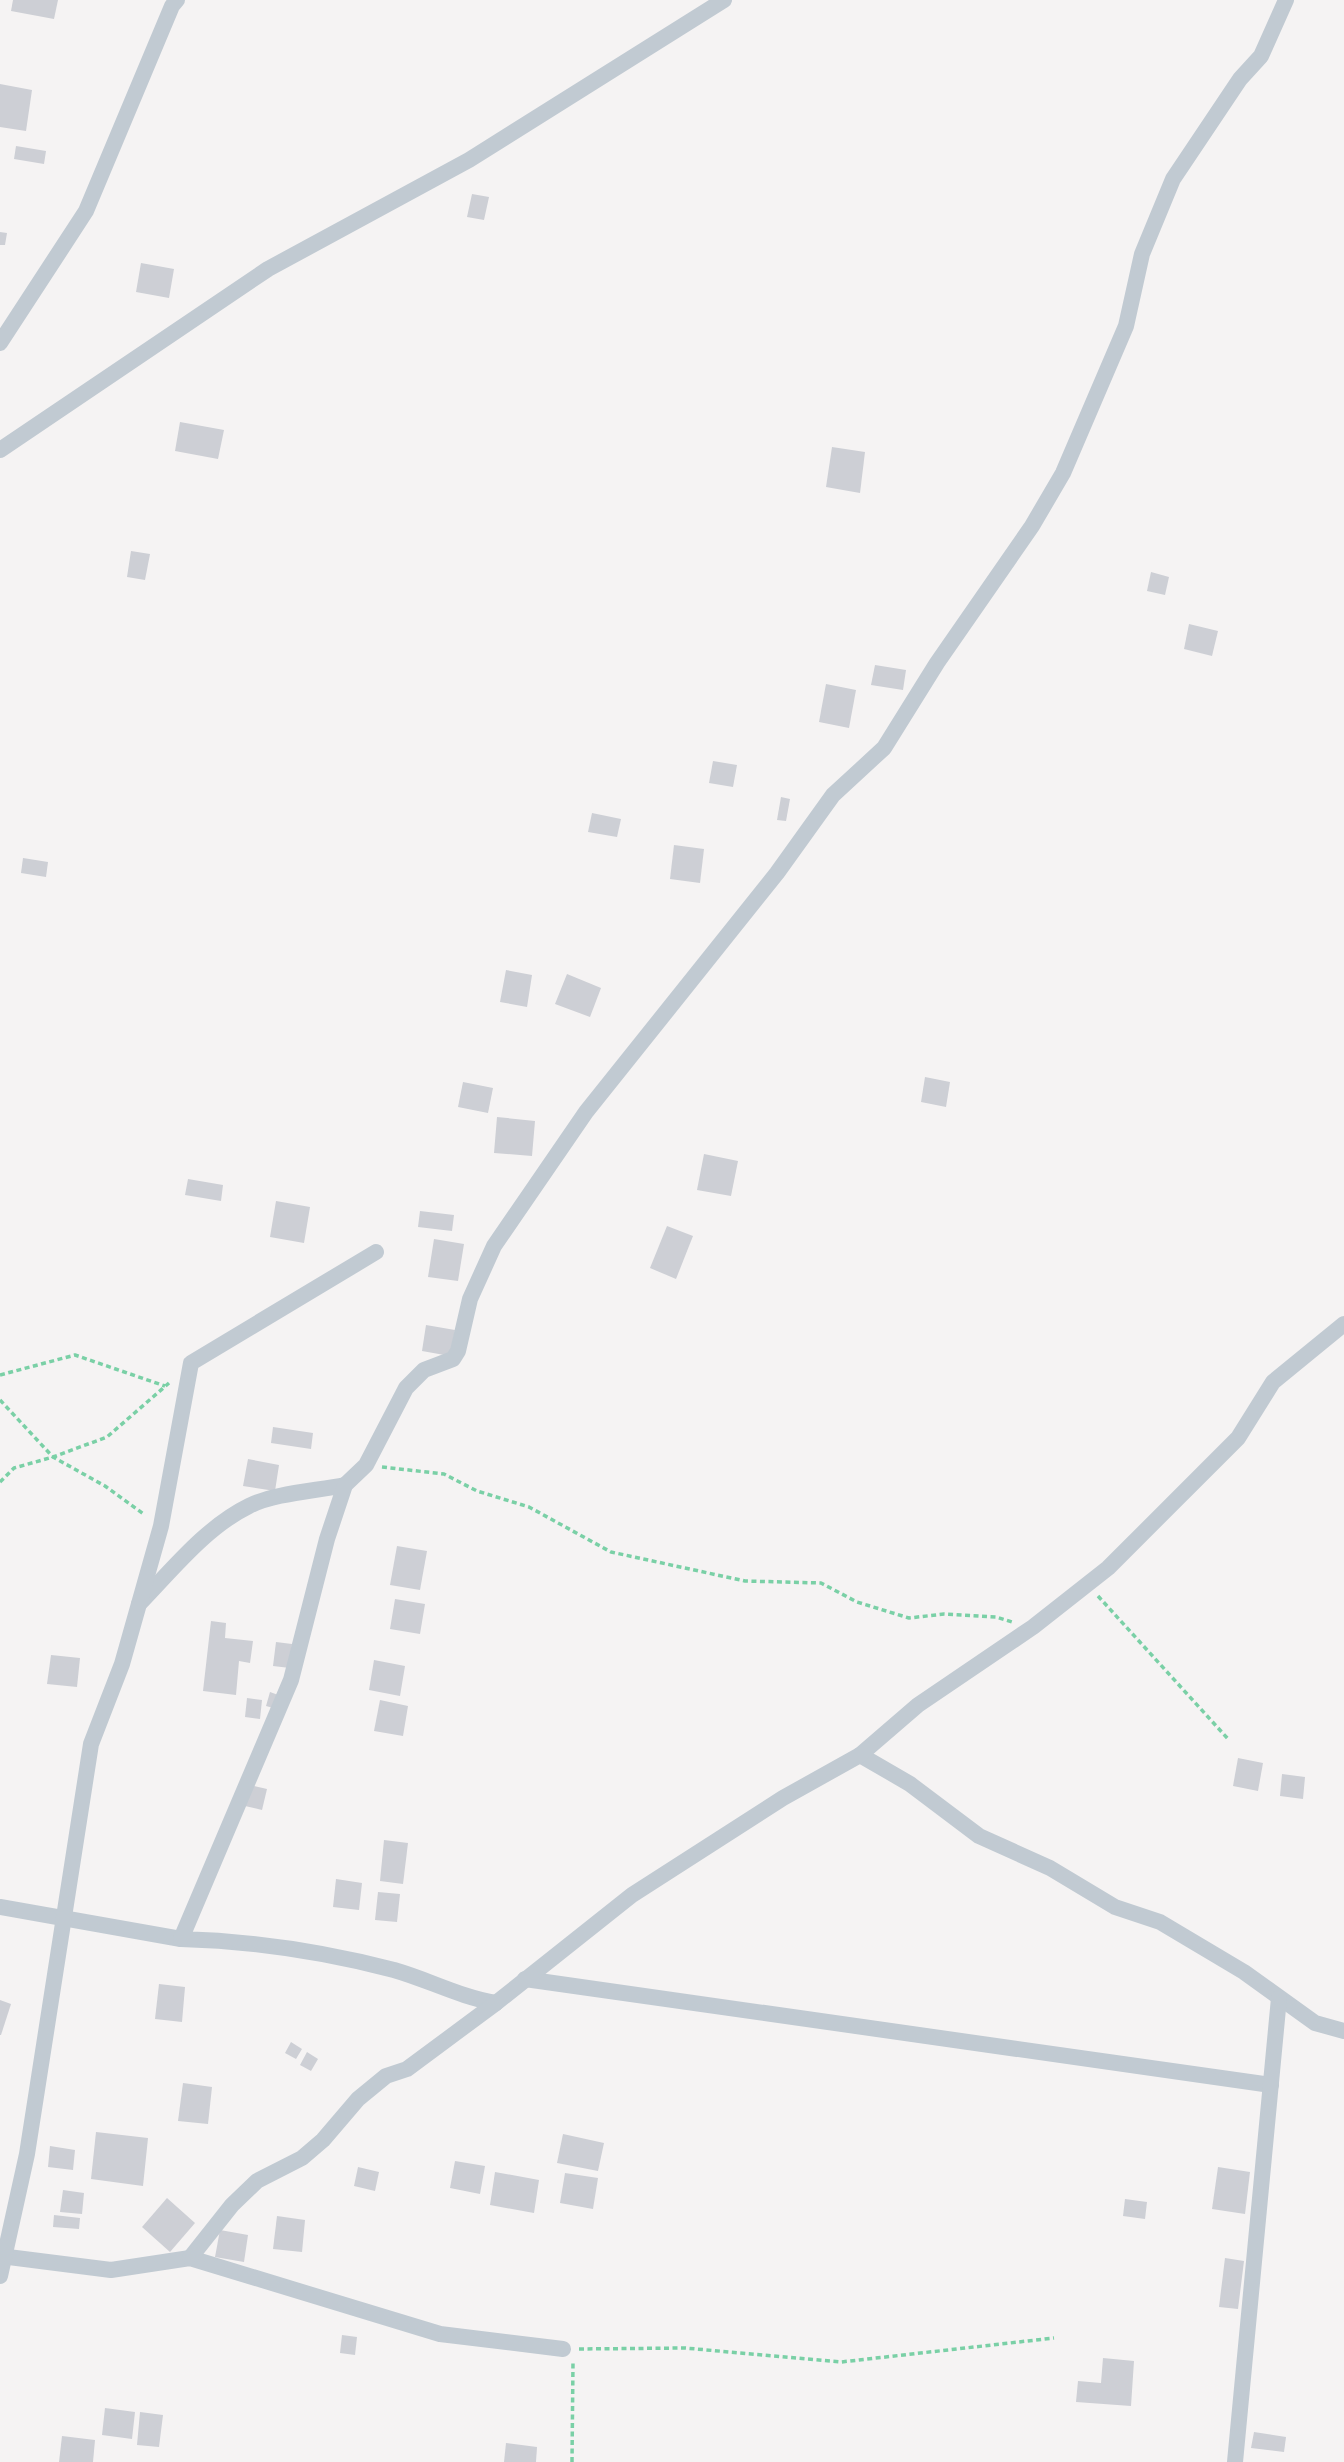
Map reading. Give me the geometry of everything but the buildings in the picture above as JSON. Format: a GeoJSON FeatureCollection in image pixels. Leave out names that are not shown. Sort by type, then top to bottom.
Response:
{"type":"FeatureCollection","features":[{"type":"Feature","properties":{"kind":"street"},"geometry":{"type":"LineString","coordinates":[[0,343],[86,211],[172,6],[177,0]]}},
{"type":"Feature","properties":{"kind":"street"},"geometry":{"type":"LineString","coordinates":[[0,450],[268,270],[470,160],[724,0]]}},
{"type":"Feature","properties":{"kind":"street"},"geometry":{"type":"LineString","coordinates":[[181,1939],[291,1680],[327,1539],[345,1485],[366,1465],[406,1388],[424,1370],[453,1359],[458,1351],[470,1299],[494,1246],[586,1112],[736,927],[833,795],[884,748],[937,663],[1032,526],[1063,473],[1126,326],[1142,254],[1173,178],[1240,79],[1261,56],[1286,0]]}},
{"type":"Feature","properties":{"kind":"street"},"geometry":{"type":"LineString","coordinates":[[0,2276],[2,2257],[27,2154],[91,1744],[122,1664],[161,1526],[191,1363],[376,1252]]}},
{"type":"Feature","properties":{"kind":"street"},"geometry":{"type":"LineString","coordinates":[[190,2258],[232,2205],[257,2181],[302,2158],[323,2140],[358,2099],[386,2076],[407,2069],[496,2003],[632,1895],[783,1798],[860,1755],[919,1705],[1031,1629],[1088,1583],[1238,1438],[1273,1382],[1344,1324]]}},
{"type":"Feature","properties":{"kind":"street"},"geometry":{"type":"LineString","coordinates":[[137,1605],[190,1551],[250,1505],[272,1498],[345,1485]]}},
{"type":"Feature","properties":{"kind":"street"},"geometry":{"type":"LineString","coordinates":[[860,1755],[910,1784],[979,1836],[1050,1868],[1115,1907],[1160,1922],[1315,2023],[1344,2031]]}},
{"type":"Feature","properties":{"kind":"street"},"geometry":{"type":"LineString","coordinates":[[0,1907],[181,1939],[241,1941],[392,1970],[472,1999],[496,2003]]}},
{"type":"Feature","properties":{"kind":"street"},"geometry":{"type":"LineString","coordinates":[[525,1979],[1271,2085]]}},
{"type":"Feature","properties":{"kind":"street"},"geometry":{"type":"LineString","coordinates":[[1235,2462],[1279,1998]]}},
{"type":"Feature","properties":{"kind":"street"},"geometry":{"type":"LineString","coordinates":[[2,2257],[111,2270],[190,2258],[440,2334],[567,2349]]}},
{"type":"Feature","properties":{"kind":"path"},"geometry":{"type":"LineString","coordinates":[[0,1375],[75,1356],[186,1390]]}},
{"type":"Feature","properties":{"kind":"path"},"geometry":{"type":"LineString","coordinates":[[0,1482],[14,1468],[107,1437],[191,1363]]}},
{"type":"Feature","properties":{"kind":"path"},"geometry":{"type":"LineString","coordinates":[[0,1401],[53,1457],[105,1486],[161,1526]]}},
{"type":"Feature","properties":{"kind":"path"},"geometry":{"type":"LineString","coordinates":[[366,1465],[444,1474],[477,1491],[529,1507],[611,1552],[745,1581],[821,1583],[858,1602],[909,1618],[944,1614],[996,1616],[1031,1629]]}},
{"type":"Feature","properties":{"kind":"path"},"geometry":{"type":"LineString","coordinates":[[1088,1583],[1229,1740]]}},
{"type":"Feature","properties":{"kind":"path"},"geometry":{"type":"LineString","coordinates":[[572,2462],[571,2419],[575,2386],[567,2349],[685,2348],[841,2362],[1054,2338]]}}]}
